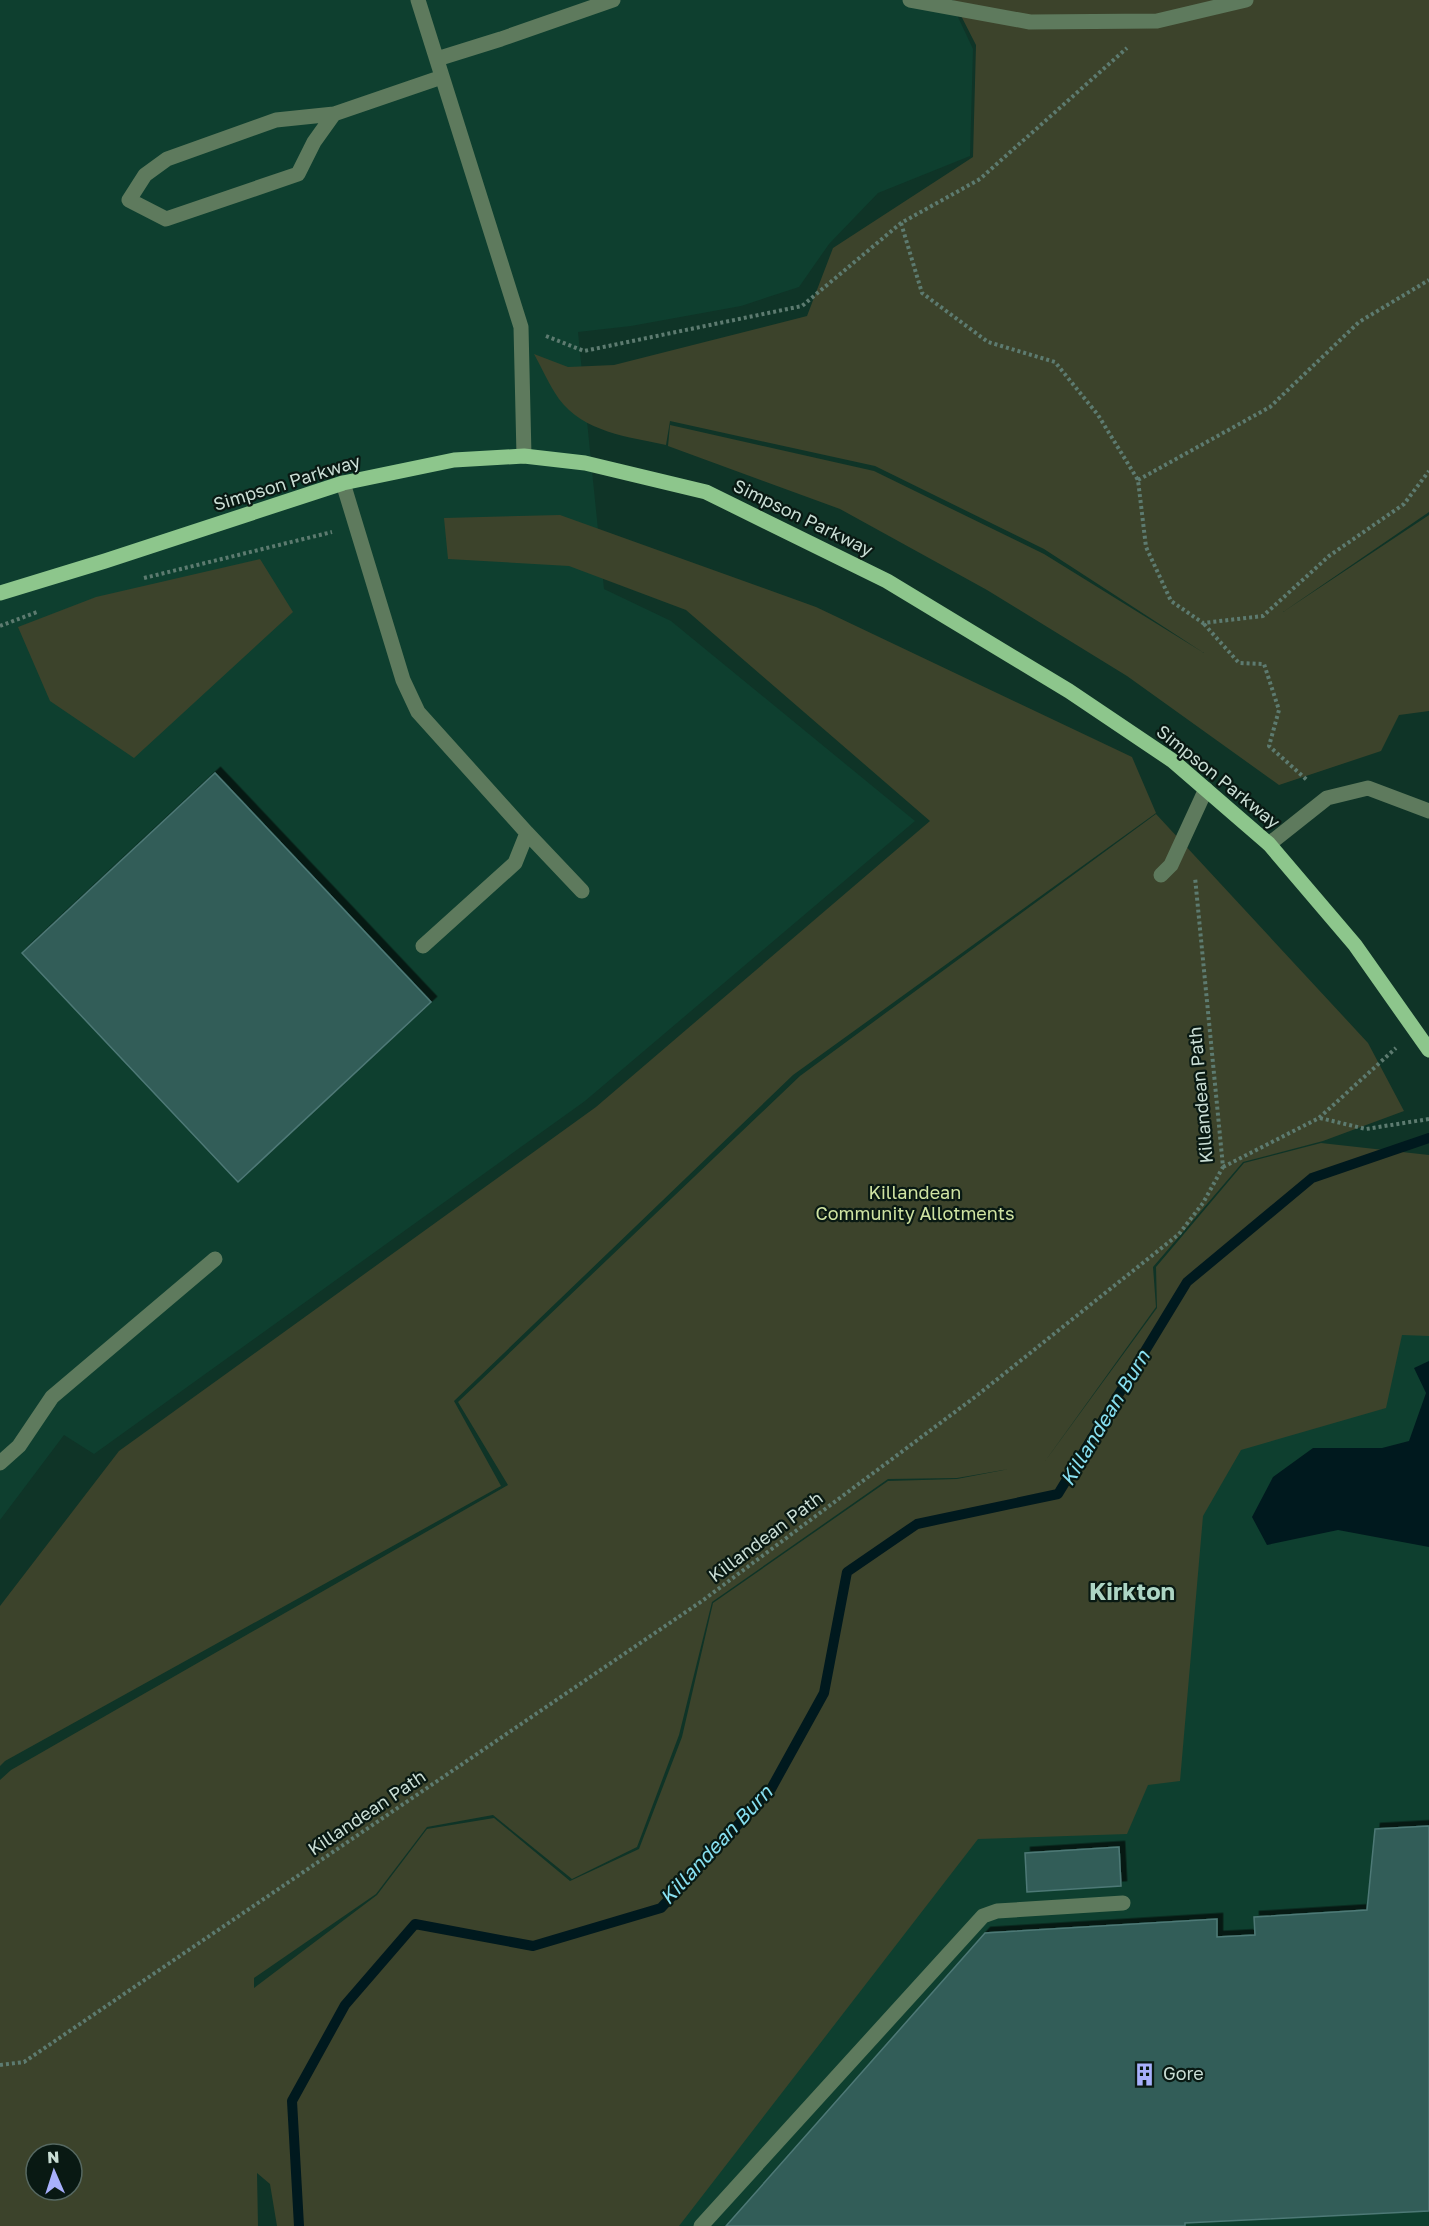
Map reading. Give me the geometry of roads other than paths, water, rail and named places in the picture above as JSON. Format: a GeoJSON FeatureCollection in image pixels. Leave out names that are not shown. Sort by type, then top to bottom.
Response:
{"type":"FeatureCollection","features":[{"type":"Feature","properties":{"kind":"main road","name":"Simpson Parkway"},"geometry":{"type":"LineString","coordinates":[[0,593],[342,483],[454,460],[524,456],[585,463],[706,492],[887,581],[1069,691],[1173,761],[1269,844],[1355,945],[1429,1050]]}},
{"type":"Feature","properties":{"kind":"lane"},"geometry":{"type":"LineString","coordinates":[[418,0],[521,327],[524,456]]}},
{"type":"Feature","properties":{"kind":"lane"},"geometry":{"type":"LineString","coordinates":[[437,59],[613,0]]}},
{"type":"Feature","properties":{"kind":"lane"},"geometry":{"type":"LineString","coordinates":[[910,0],[1030,22],[1157,21],[1246,0]]}},
{"type":"Feature","properties":{"kind":"lane"},"geometry":{"type":"LineString","coordinates":[[334,114],[314,142],[298,174],[166,219],[129,200],[145,175],[167,159],[276,120],[334,114],[442,77]]}},
{"type":"Feature","properties":{"kind":"lane"},"geometry":{"type":"LineString","coordinates":[[342,483],[403,680],[418,712],[582,891]]}},
{"type":"Feature","properties":{"kind":"lane"},"geometry":{"type":"LineString","coordinates":[[1269,844],[1327,798],[1368,788],[1429,811]]}},
{"type":"Feature","properties":{"kind":"lane"},"geometry":{"type":"LineString","coordinates":[[1161,875],[1172,865],[1206,789]]}},
{"type":"Feature","properties":{"kind":"lane"},"geometry":{"type":"LineString","coordinates":[[423,946],[515,863],[527,833]]}},
{"type":"Feature","properties":{"kind":"lane"},"geometry":{"type":"LineString","coordinates":[[0,1463],[19,1446],[52,1397],[215,1259]]}},
{"type":"Feature","properties":{"kind":"lane"},"geometry":{"type":"LineString","coordinates":[[701,2226],[983,1916],[997,1911],[1123,1903]]}},
{"type":"Feature","properties":{"kind":"water"},"geometry":{"type":"Polygon","coordinates":[[[1429,1361],[1429,1547],[1338,1530],[1267,1545],[1252,1517],[1273,1477],[1313,1448],[1382,1448],[1409,1441],[1426,1393],[1414,1368],[1429,1361]]]}},
{"type":"Feature","properties":{"kind":"waterway","name":"Killandean Burn"},"geometry":{"type":"LineString","coordinates":[[299,2226],[292,2101],[345,2005],[415,1924],[533,1946],[661,1908],[771,1789],[824,1693],[847,1572],[917,1524],[1058,1494],[1187,1282],[1312,1178],[1429,1138]]}},
{"type":"Feature","properties":{"kind":"place","name":"Gore"},"geometry":{"type":"Point","coordinates":[1145,2074]}},
{"type":"Feature","properties":{"kind":"district","name":"Kirkton"},"geometry":{"type":"Point","coordinates":[1132,1592]}},
{"type":"Feature","properties":{"kind":"park label","name":"Killandean Community Allotments"},"geometry":{"type":"Point","coordinates":[915,1203]}}]}
